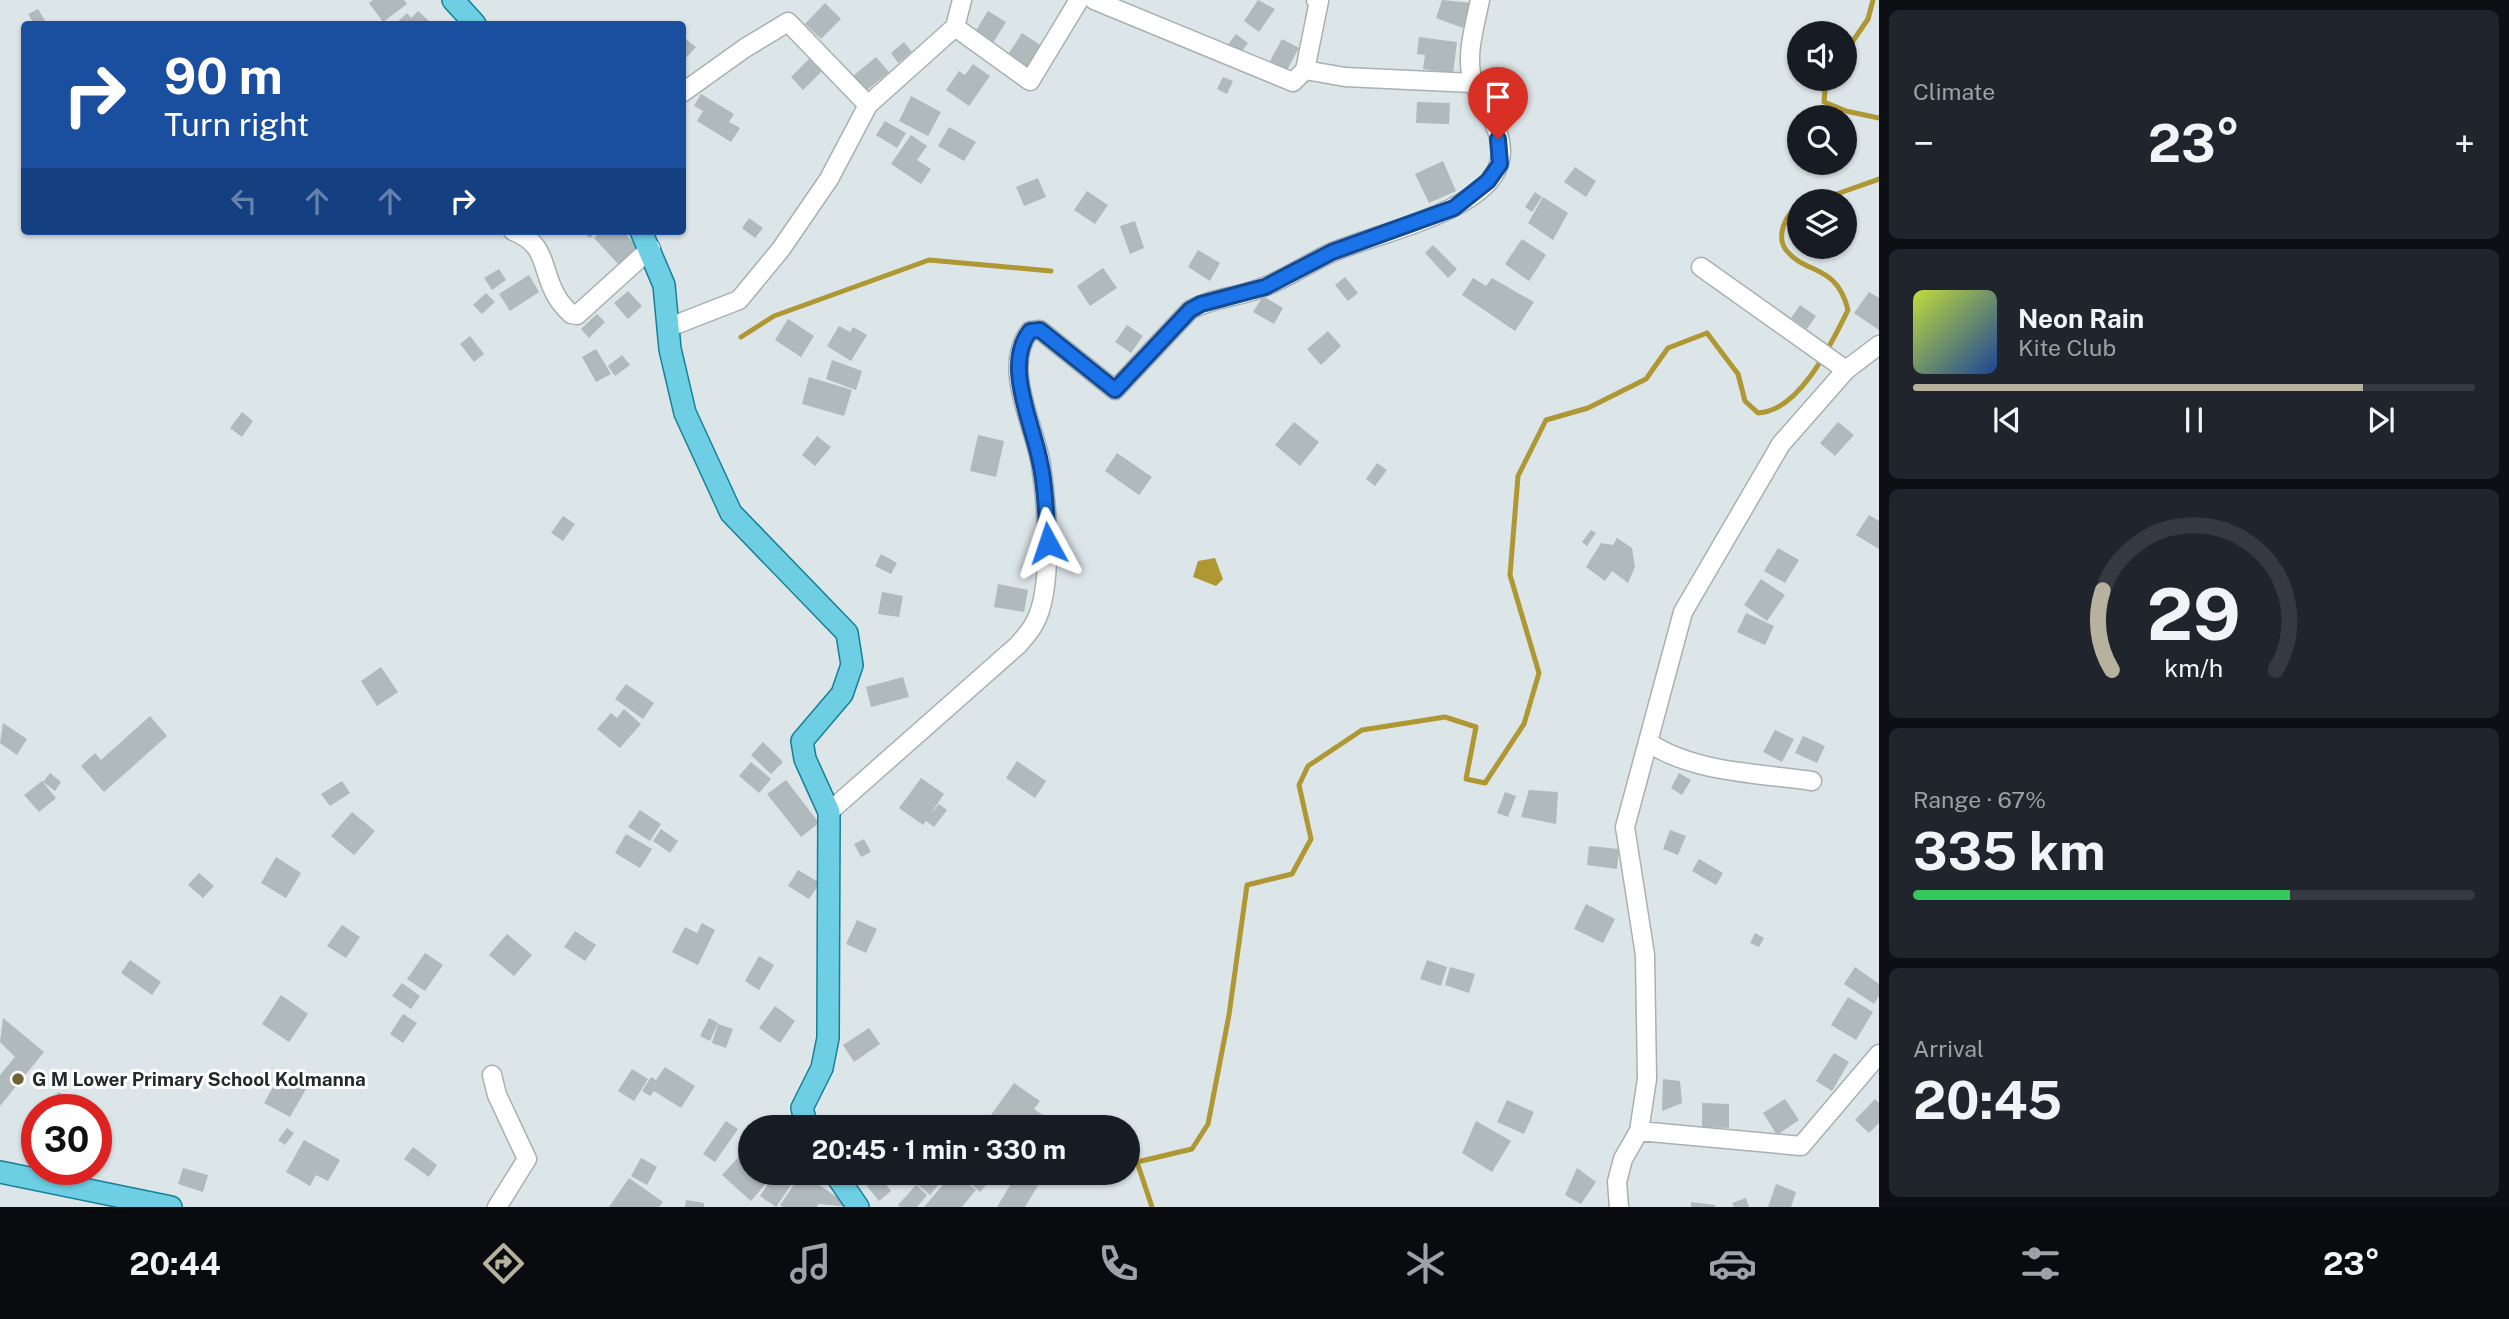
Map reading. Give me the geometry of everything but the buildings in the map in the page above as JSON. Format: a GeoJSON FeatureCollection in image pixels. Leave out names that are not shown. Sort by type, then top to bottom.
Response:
{"type":"FeatureCollection","features":[{"type":"Feature","properties":{"kind":"main road"},"geometry":{"type":"LineString","coordinates":[[453,0],[472,21]]}},
{"type":"Feature","properties":{"kind":"main road"},"geometry":{"type":"LineString","coordinates":[[646,240],[664,285],[667,328],[685,413],[731,513],[847,633],[852,666],[842,694],[802,741],[805,759],[829,813],[828,1038],[822,1068],[802,1108],[804,1115]]}},
{"type":"Feature","properties":{"kind":"main road"},"geometry":{"type":"LineString","coordinates":[[0,1172],[171,1207]]}},
{"type":"Feature","properties":{"kind":"main road"},"geometry":{"type":"LineString","coordinates":[[843,1185],[858,1207]]}},
{"type":"Feature","properties":{"kind":"street"},"geometry":{"type":"LineString","coordinates":[[667,328],[739,300],[781,249],[829,179],[868,106],[955,27],[962,0]]}},
{"type":"Feature","properties":{"kind":"street"},"geometry":{"type":"LineString","coordinates":[[955,27],[1030,81],[1079,0]]}},
{"type":"Feature","properties":{"kind":"street"},"geometry":{"type":"LineString","coordinates":[[1094,0],[1293,82],[1305,70],[1319,2],[1316,0]]}},
{"type":"Feature","properties":{"kind":"street"},"geometry":{"type":"LineString","coordinates":[[829,813],[1018,645],[1035,623],[1048,543],[1041,464],[1021,383],[1019,357],[1023,340],[1030,331],[1040,330],[1115,390],[1190,310],[1201,304],[1265,287],[1332,252],[1454,208],[1488,181],[1500,164],[1492,115],[1473,83],[1471,45],[1480,0]]}},
{"type":"Feature","properties":{"kind":"street"},"geometry":{"type":"LineString","coordinates":[[686,90],[745,48],[788,22],[868,106]]}},
{"type":"Feature","properties":{"kind":"street"},"geometry":{"type":"LineString","coordinates":[[1305,70],[1345,77],[1473,83]]}},
{"type":"Feature","properties":{"kind":"street"},"geometry":{"type":"LineString","coordinates":[[523,235],[540,251],[556,297],[570,314],[577,315],[646,240]]}},
{"type":"Feature","properties":{"kind":"street"},"geometry":{"type":"LineString","coordinates":[[1701,267],[1840,364]]}},
{"type":"Feature","properties":{"kind":"street"},"geometry":{"type":"LineString","coordinates":[[1619,1207],[1617,1182],[1623,1159],[1639,1131],[1647,1079],[1645,955],[1625,827],[1683,612],[1781,444],[1840,364],[1879,345]]}},
{"type":"Feature","properties":{"kind":"street"},"geometry":{"type":"LineString","coordinates":[[1648,742],[1662,751],[1697,763],[1812,781]]}},
{"type":"Feature","properties":{"kind":"street"},"geometry":{"type":"LineString","coordinates":[[1639,1131],[1801,1146],[1879,1054]]}},
{"type":"Feature","properties":{"kind":"street"},"geometry":{"type":"LineString","coordinates":[[492,1075],[497,1095],[527,1159],[498,1207]]}},
{"type":"Feature","properties":{"kind":"shaded area"},"geometry":{"type":"Polygon","coordinates":[[[1215,558],[1223,579],[1216,586],[1193,577],[1198,561],[1215,558]]]}},
{"type":"Feature","properties":{"kind":"waterway"},"geometry":{"type":"LineString","coordinates":[[1857,35],[1868,19],[1873,0]]}},
{"type":"Feature","properties":{"kind":"waterway"},"geometry":{"type":"LineString","coordinates":[[1825,91],[1824,102],[1846,111],[1879,118]]}},
{"type":"Feature","properties":{"kind":"waterway"},"geometry":{"type":"LineString","coordinates":[[1851,189],[1879,179]]}},
{"type":"Feature","properties":{"kind":"waterway"},"geometry":{"type":"LineString","coordinates":[[1787,219],[1782,238],[1787,251]]}},
{"type":"Feature","properties":{"kind":"waterway"},"geometry":{"type":"LineString","coordinates":[[1152,1207],[1137,1162],[1192,1149],[1208,1124],[1229,1015],[1247,885],[1292,874],[1311,839],[1299,785],[1308,766],[1362,730],[1445,717],[1476,727],[1466,779],[1485,783],[1524,724],[1539,673],[1510,575],[1518,476],[1546,420],[1588,408],[1646,379],[1668,348],[1707,333],[1738,374],[1745,401],[1758,413],[1787,401],[1812,374],[1848,310],[1843,295],[1829,277],[1796,259]]}},
{"type":"Feature","properties":{"kind":"waterway"},"geometry":{"type":"LineString","coordinates":[[741,337],[774,316],[929,260],[1051,271]]}},
{"type":"Feature","properties":{"kind":"place","name":"G M Lower Primary School Kolmanna"},"geometry":{"type":"Point","coordinates":[18,1079]}},
{"type":"Feature","properties":{"kind":"route"},"geometry":{"type":"LineString","coordinates":[[1048,543],[1041,464],[1021,383],[1019,357],[1023,340],[1030,331],[1040,330],[1054,339],[1115,390],[1170,328],[1201,304],[1265,287],[1332,252],[1388,231],[1423,222],[1454,208],[1488,181],[1500,164],[1498,139]]}}]}
